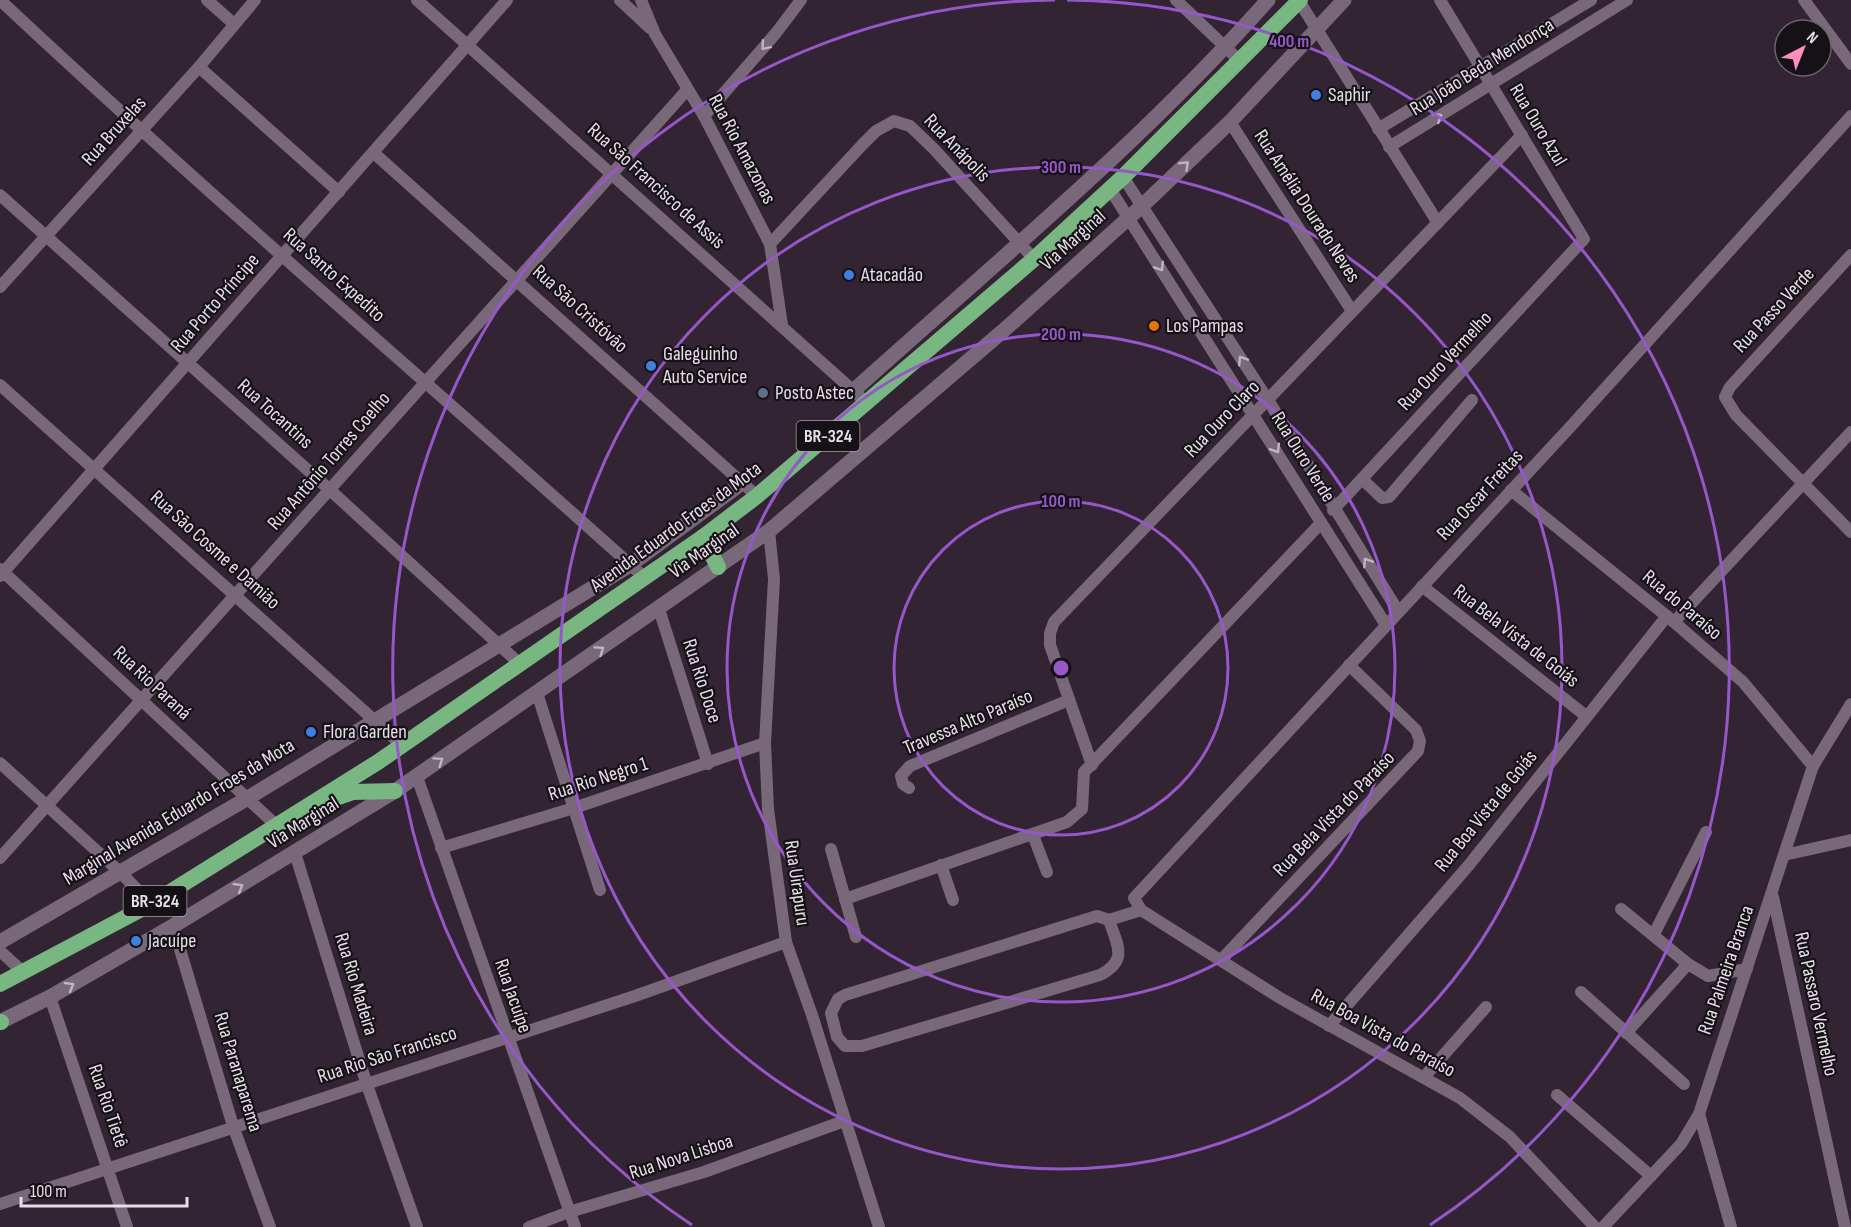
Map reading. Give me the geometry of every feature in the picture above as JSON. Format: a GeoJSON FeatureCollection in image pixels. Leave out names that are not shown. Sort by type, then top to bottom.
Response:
{"type":"FeatureCollection","features":[{"type":"Feature","properties":{"kind":"highway","name":"Avenida Eduardo Froes da Mota"},"geometry":{"type":"LineString","coordinates":[[0,984],[151,904],[403,747],[703,537],[757,496],[1034,259],[1124,177],[1300,1]]}},
{"type":"Feature","properties":{"kind":"highway"},"geometry":{"type":"LineString","coordinates":[[703,537],[718,567]]}},
{"type":"Feature","properties":{"kind":"highway"},"geometry":{"type":"LineString","coordinates":[[304,809],[353,792],[395,791]]}},
{"type":"Feature","properties":{"kind":"street","name":"Rua Santo Expedito"},"geometry":{"type":"LineString","coordinates":[[0,0],[139,131],[283,254],[423,383],[644,577]]}},
{"type":"Feature","properties":{"kind":"street"},"geometry":{"type":"LineString","coordinates":[[207,0],[234,24]]}},
{"type":"Feature","properties":{"kind":"street","name":"Rua Bruxelas"},"geometry":{"type":"LineString","coordinates":[[0,287],[199,67],[255,0]]}},
{"type":"Feature","properties":{"kind":"street","name":"Rua São Francisco de Assis"},"geometry":{"type":"LineString","coordinates":[[417,0],[612,172],[867,403]]}},
{"type":"Feature","properties":{"kind":"street","name":"Rua Porto Príncipe"},"geometry":{"type":"LineString","coordinates":[[1,572],[189,363],[283,254],[375,154],[507,0]]}},
{"type":"Feature","properties":{"kind":"street"},"geometry":{"type":"LineString","coordinates":[[620,0],[655,34]]}},
{"type":"Feature","properties":{"kind":"street","name":"Rua Rio Amazonas"},"geometry":{"type":"LineString","coordinates":[[641,0],[655,34],[704,116],[771,244],[782,325]]}},
{"type":"Feature","properties":{"kind":"street"},"geometry":{"type":"LineString","coordinates":[[704,116],[776,33],[801,0]]}},
{"type":"Feature","properties":{"kind":"street"},"geometry":{"type":"LineString","coordinates":[[1176,0],[1241,62]]}},
{"type":"Feature","properties":{"kind":"street"},"geometry":{"type":"LineString","coordinates":[[853,391],[1130,141],[1226,47],[1268,0]]}},
{"type":"Feature","properties":{"kind":"street","name":"Via Marginal"},"geometry":{"type":"LineString","coordinates":[[0,1022],[50,997],[173,926],[295,854],[417,777],[770,531],[995,339],[1143,205],[1230,122],[1344,0]]}},
{"type":"Feature","properties":{"kind":"street","name":"Rua Ouro Azul"},"geometry":{"type":"LineString","coordinates":[[1440,0],[1584,239]]}},
{"type":"Feature","properties":{"kind":"street","name":"Rua João Beda Mendonça"},"geometry":{"type":"LineString","coordinates":[[1389,147],[1627,0]]}},
{"type":"Feature","properties":{"kind":"street"},"geometry":{"type":"LineString","coordinates":[[1804,0],[1851,64]]}},
{"type":"Feature","properties":{"kind":"street"},"geometry":{"type":"LineString","coordinates":[[1300,1],[1377,129],[1438,223]]}},
{"type":"Feature","properties":{"kind":"street","name":"Rua João Beda Mendonça"},"geometry":{"type":"LineString","coordinates":[[1377,129],[1585,2]]}},
{"type":"Feature","properties":{"kind":"street"},"geometry":{"type":"LineString","coordinates":[[199,67],[339,192]]}},
{"type":"Feature","properties":{"kind":"street","name":"Rua Antônio Torres Coelho"},"geometry":{"type":"LineString","coordinates":[[0,858],[238,595],[423,383],[687,90]]}},
{"type":"Feature","properties":{"kind":"street","name":"Rua Oscar Freitas"},"geometry":{"type":"LineString","coordinates":[[1134,898],[1511,490],[1851,116]]}},
{"type":"Feature","properties":{"kind":"street","name":"Rua Anápolis"},"geometry":{"type":"LineString","coordinates":[[771,244],[876,131],[894,121],[910,126],[934,149],[1034,259]]}},
{"type":"Feature","properties":{"kind":"street","name":"Rua Amélia Dourado Neves"},"geometry":{"type":"LineString","coordinates":[[1230,122],[1352,311]]}},
{"type":"Feature","properties":{"kind":"street","name":"Rua Ouro Claro"},"geometry":{"type":"LineString","coordinates":[[1092,765],[1050,645],[1050,633],[1054,622],[1522,135]]}},
{"type":"Feature","properties":{"kind":"street","name":"Rua São Cristóvão"},"geometry":{"type":"LineString","coordinates":[[375,154],[517,278],[757,496]]}},
{"type":"Feature","properties":{"kind":"street","name":"Rua Ouro Verde"},"geometry":{"type":"LineString","coordinates":[[1124,177],[1268,400],[1333,510],[1398,611]]}},
{"type":"Feature","properties":{"kind":"street","name":"Rua Ouro Verde"},"geometry":{"type":"LineString","coordinates":[[1110,189],[1386,625]]}},
{"type":"Feature","properties":{"kind":"street","name":"Rua Tocantins"},"geometry":{"type":"LineString","coordinates":[[0,195],[330,489],[522,665]]}},
{"type":"Feature","properties":{"kind":"street","name":"Rua Ouro Vermelho"},"geometry":{"type":"LineString","coordinates":[[1333,510],[1584,239]]}},
{"type":"Feature","properties":{"kind":"street","name":"Rua Passo Verde"},"geometry":{"type":"LineString","coordinates":[[1802,483],[1736,415],[1727,403],[1726,393],[1851,255]]}},
{"type":"Feature","properties":{"kind":"street","name":"Rua São Cosme e Damião"},"geometry":{"type":"LineString","coordinates":[[0,385],[238,595],[403,747]]}},
{"type":"Feature","properties":{"kind":"street"},"geometry":{"type":"LineString","coordinates":[[1362,479],[1382,498],[1389,497],[1472,400]]}},
{"type":"Feature","properties":{"kind":"street","name":"Rua Boa Vista de Goiás"},"geometry":{"type":"LineString","coordinates":[[1329,1026],[1469,865],[1586,716],[1671,619],[1851,432]]}},
{"type":"Feature","properties":{"kind":"street","name":"Marginal Avenida Eduardo Froes da Mota"},"geometry":{"type":"LineString","coordinates":[[0,942],[248,798],[630,565],[742,483]]}},
{"type":"Feature","properties":{"kind":"street"},"geometry":{"type":"LineString","coordinates":[[1802,483],[1851,532]]}},
{"type":"Feature","properties":{"kind":"street","name":"Rua do Paraíso"},"geometry":{"type":"LineString","coordinates":[[1511,490],[1671,619],[1743,682],[1814,766]]}},
{"type":"Feature","properties":{"kind":"street"},"geometry":{"type":"LineString","coordinates":[[845,899],[1033,835],[1078,814],[1083,804],[1082,778],[1092,765],[1322,524]]}},
{"type":"Feature","properties":{"kind":"street","name":"Rua Uirapuru"},"geometry":{"type":"LineString","coordinates":[[770,531],[774,579],[765,742],[768,808],[786,942],[812,1015],[879,1227]]}},
{"type":"Feature","properties":{"kind":"street","name":"Rua Rio Paraná"},"geometry":{"type":"LineString","coordinates":[[1,572],[277,826]]}},
{"type":"Feature","properties":{"kind":"street","name":"Rua Bela Vista de Goiás"},"geometry":{"type":"LineString","coordinates":[[1422,586],[1586,716]]}},
{"type":"Feature","properties":{"kind":"street","name":"Rua Rio Doce"},"geometry":{"type":"LineString","coordinates":[[659,609],[708,764]]}},
{"type":"Feature","properties":{"kind":"street","name":"Rua Bela Vista do Paraíso"},"geometry":{"type":"LineString","coordinates":[[1221,960],[1418,751],[1420,741],[1416,730],[1349,665]]}},
{"type":"Feature","properties":{"kind":"street"},"geometry":{"type":"LineString","coordinates":[[537,693],[600,890]]}},
{"type":"Feature","properties":{"kind":"street","name":"Travessa Alto Paraíso"},"geometry":{"type":"LineString","coordinates":[[909,788],[903,784],[901,776],[910,766],[1069,700]]}},
{"type":"Feature","properties":{"kind":"street","name":"Rua Palmeira Branca"},"geometry":{"type":"LineString","coordinates":[[1603,1227],[1681,1144],[1698,1114],[1814,766],[1851,704]]}},
{"type":"Feature","properties":{"kind":"street","name":"Rua Rio Negro 1"},"geometry":{"type":"LineString","coordinates":[[441,848],[574,808],[708,764],[765,742]]}},
{"type":"Feature","properties":{"kind":"street"},"geometry":{"type":"LineString","coordinates":[[0,763],[121,873],[151,904]]}},
{"type":"Feature","properties":{"kind":"street","name":"Rua Jacuípe"},"geometry":{"type":"LineString","coordinates":[[417,777],[506,1038],[574,1227]]}},
{"type":"Feature","properties":{"kind":"street"},"geometry":{"type":"LineString","coordinates":[[1654,934],[1706,832]]}},
{"type":"Feature","properties":{"kind":"street"},"geometry":{"type":"LineString","coordinates":[[1033,835],[1047,872]]}},
{"type":"Feature","properties":{"kind":"street"},"geometry":{"type":"LineString","coordinates":[[1784,855],[1851,840]]}},
{"type":"Feature","properties":{"kind":"street"},"geometry":{"type":"LineString","coordinates":[[831,849],[856,937]]}},
{"type":"Feature","properties":{"kind":"street","name":"Rua Rio Madeira"},"geometry":{"type":"LineString","coordinates":[[295,854],[366,1082],[417,1227]]}},
{"type":"Feature","properties":{"kind":"street"},"geometry":{"type":"LineString","coordinates":[[941,865],[953,900]]}},
{"type":"Feature","properties":{"kind":"street","name":"Rua Passaro Vermelho"},"geometry":{"type":"LineString","coordinates":[[1772,895],[1845,1227]]}},
{"type":"Feature","properties":{"kind":"street","name":"Rua Boa Vista do Paraíso"},"geometry":{"type":"LineString","coordinates":[[1134,898],[1141,910],[1221,960],[1329,1026],[1425,1076],[1484,1115],[1510,1137],[1595,1227]]}},
{"type":"Feature","properties":{"kind":"street"},"geometry":{"type":"LineString","coordinates":[[1621,909],[1688,964],[1712,977],[1747,969]]}},
{"type":"Feature","properties":{"kind":"street"},"geometry":{"type":"LineString","coordinates":[[1109,920],[1119,958],[1110,970],[1100,975],[862,1047],[845,1046],[837,1037],[831,1013],[838,999],[845,995],[1088,918],[1097,916],[1109,920],[1141,910]]}},
{"type":"Feature","properties":{"kind":"street","name":"Rua Paranaparema"},"geometry":{"type":"LineString","coordinates":[[173,926],[233,1126],[270,1227]]}},
{"type":"Feature","properties":{"kind":"street","name":"Rua Rio São Francisco"},"geometry":{"type":"LineString","coordinates":[[0,1204],[366,1082],[506,1038],[786,942]]}},
{"type":"Feature","properties":{"kind":"street"},"geometry":{"type":"LineString","coordinates":[[0,951],[23,972]]}},
{"type":"Feature","properties":{"kind":"street"},"geometry":{"type":"LineString","coordinates":[[1626,1033],[1688,964]]}},
{"type":"Feature","properties":{"kind":"street"},"geometry":{"type":"LineString","coordinates":[[1581,992],[1684,1084]]}},
{"type":"Feature","properties":{"kind":"street","name":"Rua Rio Tietê"},"geometry":{"type":"LineString","coordinates":[[50,997],[127,1227]]}},
{"type":"Feature","properties":{"kind":"street"},"geometry":{"type":"LineString","coordinates":[[1425,1076],[1486,1007]]}},
{"type":"Feature","properties":{"kind":"street"},"geometry":{"type":"LineString","coordinates":[[1557,1095],[1651,1176]]}},
{"type":"Feature","properties":{"kind":"street"},"geometry":{"type":"LineString","coordinates":[[1698,1114],[1731,1227]]}},
{"type":"Feature","properties":{"kind":"street","name":"Rua Nova Lisboa"},"geometry":{"type":"LineString","coordinates":[[529,1227],[569,1212],[704,1172],[844,1121]]}},
{"type":"Feature","properties":{"kind":"place","name":"Saphir"},"geometry":{"type":"Point","coordinates":[1316,95]}},
{"type":"Feature","properties":{"kind":"place","name":"Atacadão"},"geometry":{"type":"Point","coordinates":[849,275]}},
{"type":"Feature","properties":{"kind":"place","name":"Los Pampas"},"geometry":{"type":"Point","coordinates":[1154,326]}},
{"type":"Feature","properties":{"kind":"place","name":"Galeguinho Auto Service"},"geometry":{"type":"Point","coordinates":[651,366]}},
{"type":"Feature","properties":{"kind":"place","name":"Posto Astec"},"geometry":{"type":"Point","coordinates":[763,393]}},
{"type":"Feature","properties":{"kind":"place","name":"Flora Garden"},"geometry":{"type":"Point","coordinates":[311,732]}},
{"type":"Feature","properties":{"kind":"place","name":"Jacuípe"},"geometry":{"type":"Point","coordinates":[136,941]}}]}
